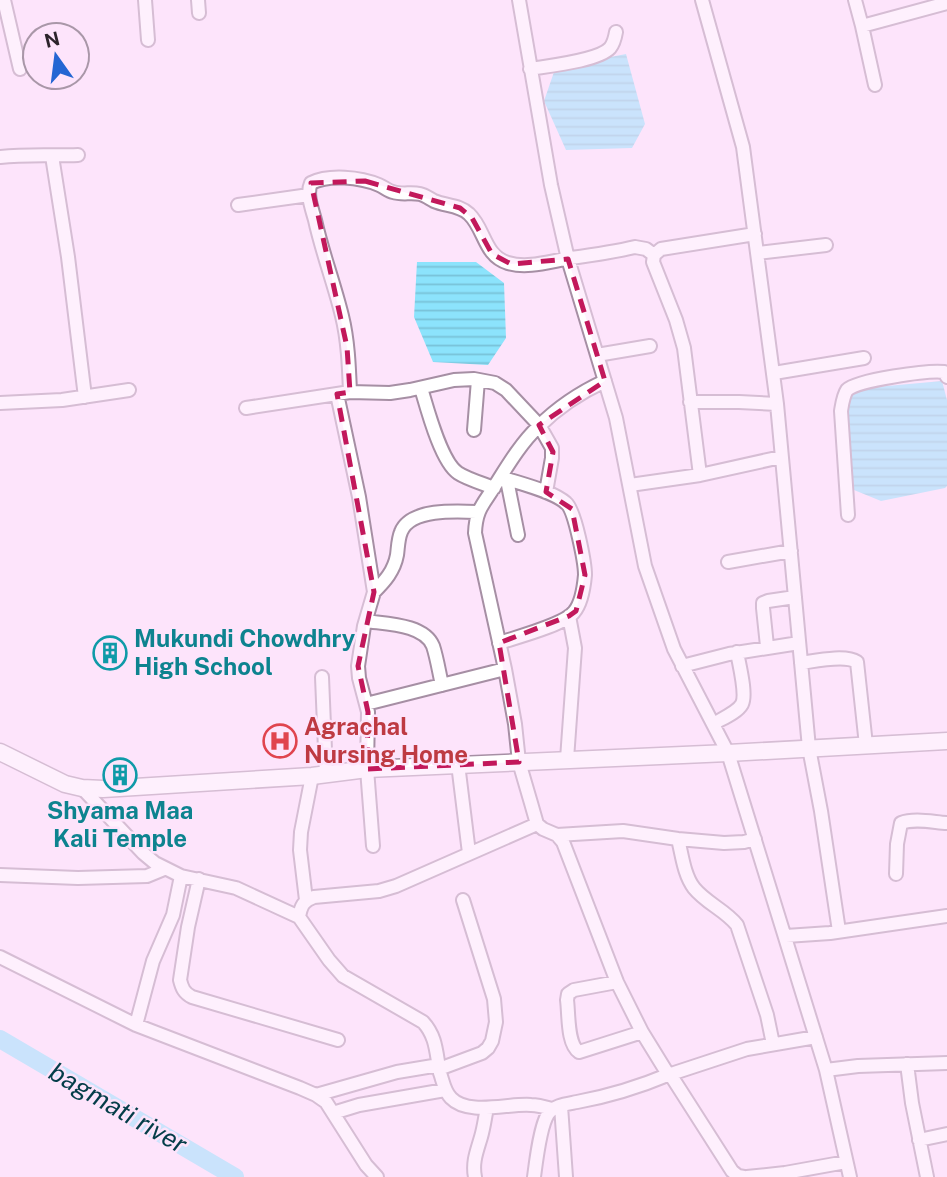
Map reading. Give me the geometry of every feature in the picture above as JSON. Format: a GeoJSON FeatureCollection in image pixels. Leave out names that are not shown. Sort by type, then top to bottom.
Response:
{"type":"FeatureCollection","features":[{"type":"Feature","properties":{"kind":"main road"},"geometry":{"type":"LineString","coordinates":[[0,752],[65,784],[82,788],[144,787],[458,764],[947,743]]}},
{"type":"Feature","properties":{"kind":"street"},"geometry":{"type":"LineString","coordinates":[[4,0],[20,69]]}},
{"type":"Feature","properties":{"kind":"street"},"geometry":{"type":"LineString","coordinates":[[145,0],[148,40]]}},
{"type":"Feature","properties":{"kind":"street"},"geometry":{"type":"LineString","coordinates":[[519,0],[551,185],[568,259],[616,418],[645,566],[674,649],[728,753],[826,1070],[850,1177]]}},
{"type":"Feature","properties":{"kind":"street"},"geometry":{"type":"LineString","coordinates":[[702,0],[743,147],[774,373],[809,748],[839,931]]}},
{"type":"Feature","properties":{"kind":"street"},"geometry":{"type":"LineString","coordinates":[[855,0],[875,85]]}},
{"type":"Feature","properties":{"kind":"street"},"geometry":{"type":"LineString","coordinates":[[862,26],[947,3]]}},
{"type":"Feature","properties":{"kind":"street"},"geometry":{"type":"LineString","coordinates":[[530,69],[572,62],[605,52],[613,43],[616,32]]}},
{"type":"Feature","properties":{"kind":"street"},"geometry":{"type":"LineString","coordinates":[[0,157],[78,155]]}},
{"type":"Feature","properties":{"kind":"street"},"geometry":{"type":"LineString","coordinates":[[52,156],[68,257],[85,397]]}},
{"type":"Feature","properties":{"kind":"street"},"geometry":{"type":"LineString","coordinates":[[373,846],[367,769],[369,727],[358,666],[374,592],[343,393],[347,347],[342,318],[309,195],[310,183],[335,178],[365,181],[396,193],[418,193],[460,208],[472,218],[492,254],[511,264],[534,264],[635,247],[646,249],[653,255],[684,348],[700,475]]}},
{"type":"Feature","properties":{"kind":"street"},"geometry":{"type":"LineString","coordinates":[[238,205],[309,195]]}},
{"type":"Feature","properties":{"kind":"street"},"geometry":{"type":"LineString","coordinates":[[653,255],[661,249],[755,234]]}},
{"type":"Feature","properties":{"kind":"street"},"geometry":{"type":"LineString","coordinates":[[758,253],[826,245]]}},
{"type":"Feature","properties":{"kind":"street"},"geometry":{"type":"LineString","coordinates":[[597,355],[650,346]]}},
{"type":"Feature","properties":{"kind":"street"},"geometry":{"type":"LineString","coordinates":[[774,373],[864,358]]}},
{"type":"Feature","properties":{"kind":"street"},"geometry":{"type":"LineString","coordinates":[[848,515],[841,411],[848,390],[859,384],[929,372],[944,372],[947,377]]}},
{"type":"Feature","properties":{"kind":"street"},"geometry":{"type":"LineString","coordinates":[[246,408],[343,393],[390,393],[454,380],[495,383],[506,390],[539,425],[549,441],[553,452],[546,492]]}},
{"type":"Feature","properties":{"kind":"street"},"geometry":{"type":"LineString","coordinates":[[474,430],[478,380]]}},
{"type":"Feature","properties":{"kind":"street"},"geometry":{"type":"LineString","coordinates":[[605,381],[586,390],[539,425],[478,512],[476,519],[475,533],[505,669],[519,762],[537,824],[557,835],[563,842],[617,982],[642,1032],[732,1171],[742,1177],[785,1173],[846,1162]]}},
{"type":"Feature","properties":{"kind":"street"},"geometry":{"type":"LineString","coordinates":[[421,388],[435,431],[452,467],[458,473],[546,492],[572,509],[585,575],[576,611],[553,624],[499,643]]}},
{"type":"Feature","properties":{"kind":"street"},"geometry":{"type":"LineString","coordinates":[[0,402],[62,400],[129,390]]}},
{"type":"Feature","properties":{"kind":"street"},"geometry":{"type":"LineString","coordinates":[[690,402],[777,404]]}},
{"type":"Feature","properties":{"kind":"street"},"geometry":{"type":"LineString","coordinates":[[629,485],[700,475],[781,457]]}},
{"type":"Feature","properties":{"kind":"street"},"geometry":{"type":"LineString","coordinates":[[501,482],[519,536]]}},
{"type":"Feature","properties":{"kind":"street"},"geometry":{"type":"LineString","coordinates":[[374,592],[393,570],[401,531],[406,525],[424,515],[444,510],[478,512]]}},
{"type":"Feature","properties":{"kind":"street"},"geometry":{"type":"LineString","coordinates":[[728,562],[791,551]]}},
{"type":"Feature","properties":{"kind":"street"},"geometry":{"type":"LineString","coordinates":[[767,646],[764,603],[795,597]]}},
{"type":"Feature","properties":{"kind":"street"},"geometry":{"type":"LineString","coordinates":[[567,759],[575,648],[569,617]]}},
{"type":"Feature","properties":{"kind":"street"},"geometry":{"type":"LineString","coordinates":[[366,621],[423,632],[433,646],[442,685]]}},
{"type":"Feature","properties":{"kind":"street"},"geometry":{"type":"LineString","coordinates":[[682,666],[767,646],[799,643]]}},
{"type":"Feature","properties":{"kind":"street"},"geometry":{"type":"LineString","coordinates":[[713,724],[737,709],[743,701],[737,652]]}},
{"type":"Feature","properties":{"kind":"street"},"geometry":{"type":"LineString","coordinates":[[801,663],[845,658],[857,662],[866,745]]}},
{"type":"Feature","properties":{"kind":"street"},"geometry":{"type":"LineString","coordinates":[[366,704],[505,669]]}},
{"type":"Feature","properties":{"kind":"street"},"geometry":{"type":"LineString","coordinates":[[306,900],[300,841],[319,775],[322,677]]}},
{"type":"Feature","properties":{"kind":"street"},"geometry":{"type":"LineString","coordinates":[[458,764],[469,853]]}},
{"type":"Feature","properties":{"kind":"street"},"geometry":{"type":"LineString","coordinates":[[82,788],[143,853],[164,869],[181,876],[236,888],[299,917],[343,976],[429,1028],[435,1039],[445,1090],[456,1102],[487,1108],[531,1105],[557,1107],[628,1091],[747,1049],[816,1037]]}},
{"type":"Feature","properties":{"kind":"street"},"geometry":{"type":"LineString","coordinates":[[896,874],[901,823],[947,823]]}},
{"type":"Feature","properties":{"kind":"street"},"geometry":{"type":"LineString","coordinates":[[299,917],[306,900],[379,891],[396,886],[537,824]]}},
{"type":"Feature","properties":{"kind":"street"},"geometry":{"type":"LineString","coordinates":[[557,835],[623,831],[724,843],[755,839]]}},
{"type":"Feature","properties":{"kind":"street"},"geometry":{"type":"LineString","coordinates":[[678,839],[693,887],[730,916],[737,925],[767,1015],[773,1044]]}},
{"type":"Feature","properties":{"kind":"street"},"geometry":{"type":"LineString","coordinates":[[0,875],[78,878],[147,876],[164,869]]}},
{"type":"Feature","properties":{"kind":"street"},"geometry":{"type":"LineString","coordinates":[[136,1025],[153,961],[173,915],[181,876]]}},
{"type":"Feature","properties":{"kind":"street"},"geometry":{"type":"LineString","coordinates":[[199,879],[180,980],[186,994],[338,1040]]}},
{"type":"Feature","properties":{"kind":"street"},"geometry":{"type":"LineString","coordinates":[[316,1095],[397,1072],[439,1067],[482,1054],[488,1048],[496,1021],[494,999],[463,900]]}},
{"type":"Feature","properties":{"kind":"street"},"geometry":{"type":"LineString","coordinates":[[786,936],[887,926],[947,916]]}},
{"type":"Feature","properties":{"kind":"street"},"geometry":{"type":"LineString","coordinates":[[0,957],[136,1025],[316,1095],[326,1102],[366,1165],[377,1177]]}},
{"type":"Feature","properties":{"kind":"street"},"geometry":{"type":"LineString","coordinates":[[617,982],[574,990],[568,994],[572,1044],[579,1052],[642,1032]]}},
{"type":"Feature","properties":{"kind":"street"},"geometry":{"type":"LineString","coordinates":[[826,1070],[858,1066],[947,1063]]}},
{"type":"Feature","properties":{"kind":"street"},"geometry":{"type":"LineString","coordinates":[[907,1064],[927,1177]]}},
{"type":"Feature","properties":{"kind":"street"},"geometry":{"type":"LineString","coordinates":[[333,1114],[359,1105],[445,1090]]}},
{"type":"Feature","properties":{"kind":"street"},"geometry":{"type":"LineString","coordinates":[[534,1177],[544,1122],[557,1107]]}},
{"type":"Feature","properties":{"kind":"street"},"geometry":{"type":"LineString","coordinates":[[557,1107],[566,1177]]}},
{"type":"Feature","properties":{"kind":"street"},"geometry":{"type":"LineString","coordinates":[[475,1177],[474,1157],[487,1108]]}},
{"type":"Feature","properties":{"kind":"street"},"geometry":{"type":"LineString","coordinates":[[919,1140],[947,1134]]}},
{"type":"Feature","properties":{"kind":"highlighted area"},"geometry":{"type":"Polygon","coordinates":[[[365,181],[460,208],[472,218],[492,254],[511,264],[568,259],[605,381],[539,425],[553,452],[546,492],[572,509],[585,575],[576,611],[499,643],[519,762],[367,769],[368,712],[358,666],[374,592],[337,394],[350,392],[347,347],[311,183],[365,181]]]}},
{"type":"Feature","properties":{"kind":"water"},"geometry":{"type":"Polygon","coordinates":[[[626,54],[645,124],[632,148],[566,150],[544,101],[554,72],[585,62],[626,54]]]}},
{"type":"Feature","properties":{"kind":"water"},"geometry":{"type":"Polygon","coordinates":[[[417,262],[476,262],[504,283],[506,338],[488,365],[433,362],[414,317],[417,262]]]}},
{"type":"Feature","properties":{"kind":"water"},"geometry":{"type":"Polygon","coordinates":[[[942,381],[947,400],[947,486],[881,501],[854,490],[846,410],[852,395],[865,388],[942,381]]]}},
{"type":"Feature","properties":{"kind":"waterway","name":"bagmati river"},"geometry":{"type":"LineString","coordinates":[[0,1039],[235,1177]]}},
{"type":"Feature","properties":{"kind":"place","name":"Mukundi Chowdhry High School"},"geometry":{"type":"Point","coordinates":[110,653]}},
{"type":"Feature","properties":{"kind":"place","name":"Agrachal Nursing Home"},"geometry":{"type":"Point","coordinates":[280,741]}},
{"type":"Feature","properties":{"kind":"place","name":"Shyama Maa Kali Temple"},"geometry":{"type":"Point","coordinates":[120,775]}}]}
